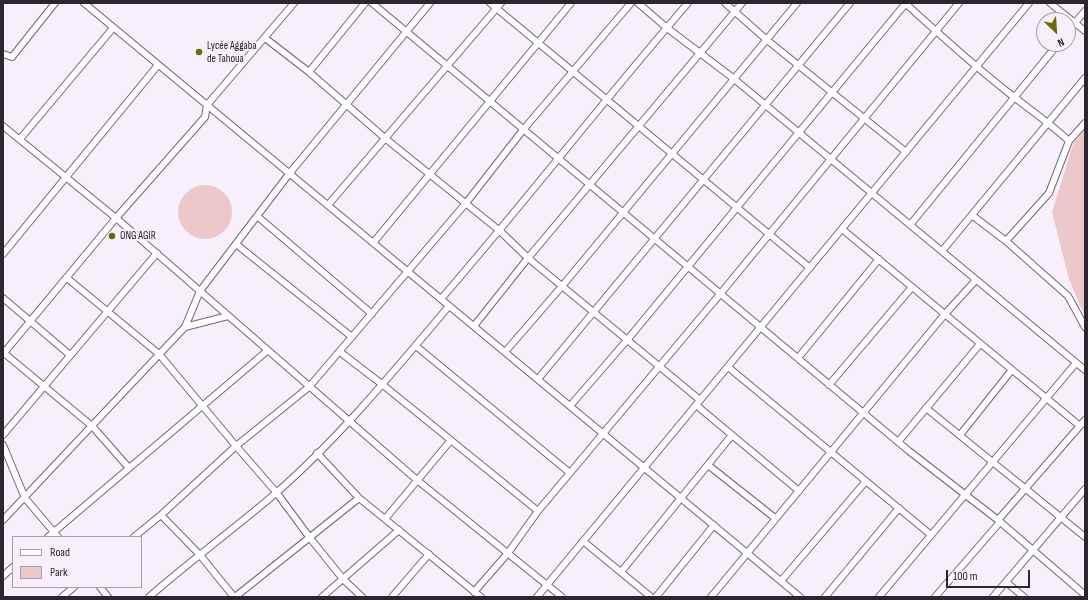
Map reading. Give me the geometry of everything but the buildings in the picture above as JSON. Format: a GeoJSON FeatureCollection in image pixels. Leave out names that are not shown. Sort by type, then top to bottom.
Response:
{"type":"FeatureCollection","features":[{"type":"Feature","properties":{"kind":"street"},"geometry":{"type":"LineString","coordinates":[[3,54],[12,57],[55,3]]}},
{"type":"Feature","properties":{"kind":"street"},"geometry":{"type":"LineString","coordinates":[[84,3],[800,597]]}},
{"type":"Feature","properties":{"kind":"street"},"geometry":{"type":"LineString","coordinates":[[129,468],[92,426],[3,354],[116,218],[205,117],[207,105],[294,3]]}},
{"type":"Feature","properties":{"kind":"street"},"geometry":{"type":"LineString","coordinates":[[309,72],[365,3]]}},
{"type":"Feature","properties":{"kind":"street"},"geometry":{"type":"LineString","coordinates":[[372,3],[490,100],[557,159],[656,238],[898,442],[999,521],[1085,595]]}},
{"type":"Feature","properties":{"kind":"street"},"geometry":{"type":"LineString","coordinates":[[3,520],[185,327],[200,291],[289,174],[430,3]]}},
{"type":"Feature","properties":{"kind":"street"},"geometry":{"type":"LineString","coordinates":[[490,3],[810,268]]}},
{"type":"Feature","properties":{"kind":"street"},"geometry":{"type":"LineString","coordinates":[[328,205],[501,3]]}},
{"type":"Feature","properties":{"kind":"street"},"geometry":{"type":"LineString","coordinates":[[373,243],[431,174],[537,42],[571,3]]}},
{"type":"Feature","properties":{"kind":"street"},"geometry":{"type":"LineString","coordinates":[[135,536],[161,515],[236,446],[309,388],[466,203],[523,130],[631,3]]}},
{"type":"Feature","properties":{"kind":"street"},"geometry":{"type":"LineString","coordinates":[[638,3],[666,28],[733,78],[766,105],[1085,370]]}},
{"type":"Feature","properties":{"kind":"street"},"geometry":{"type":"LineString","coordinates":[[441,299],[500,231],[557,159],[688,3]]}},
{"type":"Feature","properties":{"kind":"street"},"geometry":{"type":"LineString","coordinates":[[725,3],[767,40],[864,120],[906,152]]}},
{"type":"Feature","properties":{"kind":"street"},"geometry":{"type":"LineString","coordinates":[[474,326],[528,258],[742,3]]}},
{"type":"Feature","properties":{"kind":"street"},"geometry":{"type":"LineString","coordinates":[[505,352],[563,285],[733,78],[797,3]]}},
{"type":"Feature","properties":{"kind":"street"},"geometry":{"type":"LineString","coordinates":[[538,380],[850,3]]}},
{"type":"Feature","properties":{"kind":"street"},"geometry":{"type":"LineString","coordinates":[[570,406],[689,266],[905,3],[936,32],[1014,97],[1050,123],[1069,141]]}},
{"type":"Feature","properties":{"kind":"street"},"geometry":{"type":"LineString","coordinates":[[474,592],[508,553],[538,511],[721,293],[959,3]]}},
{"type":"Feature","properties":{"kind":"street"},"geometry":{"type":"LineString","coordinates":[[537,597],[1029,3]]}},
{"type":"Feature","properties":{"kind":"street"},"geometry":{"type":"LineString","coordinates":[[1050,3],[1061,12]]}},
{"type":"Feature","properties":{"kind":"street"},"geometry":{"type":"LineString","coordinates":[[1076,22],[1085,11]]}},
{"type":"Feature","properties":{"kind":"street"},"geometry":{"type":"LineString","coordinates":[[1076,24],[1085,31]]}},
{"type":"Feature","properties":{"kind":"street"},"geometry":{"type":"LineString","coordinates":[[20,139],[113,28]]}},
{"type":"Feature","properties":{"kind":"street"},"geometry":{"type":"LineString","coordinates":[[265,38],[309,72],[386,139],[500,231],[528,258],[595,311],[660,366],[732,435],[799,491]]}},
{"type":"Feature","properties":{"kind":"street"},"geometry":{"type":"LineString","coordinates":[[910,225],[1051,52]]}},
{"type":"Feature","properties":{"kind":"street"},"geometry":{"type":"LineString","coordinates":[[3,254],[158,65]]}},
{"type":"Feature","properties":{"kind":"street"},"geometry":{"type":"LineString","coordinates":[[942,252],[1050,123],[1085,78]]}},
{"type":"Feature","properties":{"kind":"street"},"geometry":{"type":"LineString","coordinates":[[1006,242],[1049,193],[1069,141],[1085,123]]}},
{"type":"Feature","properties":{"kind":"street"},"geometry":{"type":"LineString","coordinates":[[3,126],[67,177],[157,253],[309,388],[417,480],[548,584],[562,597]]}},
{"type":"Feature","properties":{"kind":"street"},"geometry":{"type":"LineString","coordinates":[[257,216],[372,314]]}},
{"type":"Feature","properties":{"kind":"street"},"geometry":{"type":"LineString","coordinates":[[972,216],[1006,242],[1068,296],[1085,327]]}},
{"type":"Feature","properties":{"kind":"street"},"geometry":{"type":"LineString","coordinates":[[842,229],[1080,426]]}},
{"type":"Feature","properties":{"kind":"street"},"geometry":{"type":"LineString","coordinates":[[236,244],[352,337]]}},
{"type":"Feature","properties":{"kind":"street"},"geometry":{"type":"LineString","coordinates":[[3,434],[157,253]]}},
{"type":"Feature","properties":{"kind":"street"},"geometry":{"type":"LineString","coordinates":[[798,358],[879,259]]}},
{"type":"Feature","properties":{"kind":"street"},"geometry":{"type":"LineString","coordinates":[[67,278],[159,354],[276,492],[310,538],[362,597]]}},
{"type":"Feature","properties":{"kind":"street"},"geometry":{"type":"LineString","coordinates":[[711,597],[945,314],[976,280]]}},
{"type":"Feature","properties":{"kind":"street"},"geometry":{"type":"LineString","coordinates":[[830,385],[912,287]]}},
{"type":"Feature","properties":{"kind":"street"},"geometry":{"type":"LineString","coordinates":[[3,298],[70,355]]}},
{"type":"Feature","properties":{"kind":"street"},"geometry":{"type":"LineString","coordinates":[[149,597],[276,492],[349,422],[383,385],[449,306]]}},
{"type":"Feature","properties":{"kind":"street"},"geometry":{"type":"LineString","coordinates":[[185,327],[228,316]]}},
{"type":"Feature","properties":{"kind":"street"},"geometry":{"type":"LineString","coordinates":[[898,442],[980,344]]}},
{"type":"Feature","properties":{"kind":"street"},"geometry":{"type":"LineString","coordinates":[[416,346],[570,473]]}},
{"type":"Feature","properties":{"kind":"street"},"geometry":{"type":"LineString","coordinates":[[3,445],[24,498],[56,535],[129,468],[268,351]]}},
{"type":"Feature","properties":{"kind":"street"},"geometry":{"type":"LineString","coordinates":[[340,352],[538,511]]}},
{"type":"Feature","properties":{"kind":"street"},"geometry":{"type":"LineString","coordinates":[[880,597],[1076,363]]}},
{"type":"Feature","properties":{"kind":"street"},"geometry":{"type":"LineString","coordinates":[[728,367],[931,535]]}},
{"type":"Feature","properties":{"kind":"street"},"geometry":{"type":"LineString","coordinates":[[960,435],[1012,371]]}},
{"type":"Feature","properties":{"kind":"street"},"geometry":{"type":"LineString","coordinates":[[926,408],[1085,537]]}},
{"type":"Feature","properties":{"kind":"street"},"geometry":{"type":"LineString","coordinates":[[935,597],[1085,420]]}},
{"type":"Feature","properties":{"kind":"street"},"geometry":{"type":"LineString","coordinates":[[621,572],[732,435]]}},
{"type":"Feature","properties":{"kind":"street"},"geometry":{"type":"LineString","coordinates":[[385,519],[451,440]]}},
{"type":"Feature","properties":{"kind":"street"},"geometry":{"type":"LineString","coordinates":[[317,453],[359,498],[481,597]]}},
{"type":"Feature","properties":{"kind":"street"},"geometry":{"type":"LineString","coordinates":[[708,465],[776,518]]}},
{"type":"Feature","properties":{"kind":"street"},"geometry":{"type":"LineString","coordinates":[[781,581],[866,481]]}},
{"type":"Feature","properties":{"kind":"street"},"geometry":{"type":"LineString","coordinates":[[993,597],[1031,550],[1085,489]]}},
{"type":"Feature","properties":{"kind":"street"},"geometry":{"type":"LineString","coordinates":[[161,515],[200,555],[234,597],[359,498]]}},
{"type":"Feature","properties":{"kind":"street"},"geometry":{"type":"LineString","coordinates":[[825,597],[899,508]]}},
{"type":"Feature","properties":{"kind":"street"},"geometry":{"type":"LineString","coordinates":[[656,597],[714,525]]}},
{"type":"Feature","properties":{"kind":"street"},"geometry":{"type":"LineString","coordinates":[[322,597],[399,530]]}},
{"type":"Feature","properties":{"kind":"street"},"geometry":{"type":"LineString","coordinates":[[583,541],[651,597]]}},
{"type":"Feature","properties":{"kind":"street"},"geometry":{"type":"LineString","coordinates":[[396,595],[429,554]]}},
{"type":"Feature","properties":{"kind":"street"},"geometry":{"type":"LineString","coordinates":[[3,576],[12,568]]}},
{"type":"Feature","properties":{"kind":"street"},"geometry":{"type":"LineString","coordinates":[[1006,582],[1024,597]]}},
{"type":"Feature","properties":{"kind":"street"},"geometry":{"type":"LineString","coordinates":[[62,597],[73,588]]}},
{"type":"Feature","properties":{"kind":"street"},"geometry":{"type":"LineString","coordinates":[[101,588],[108,597]]}},
{"type":"Feature","properties":{"kind":"green space"},"geometry":{"type":"Polygon","coordinates":[[[1085,129],[1085,317],[1069,279],[1052,212],[1073,144],[1085,129]]]}},
{"type":"Feature","properties":{"kind":"green space"},"geometry":{"type":"Polygon","coordinates":[[[205,185],[215,187],[224,193],[230,202],[232,212],[230,222],[224,231],[215,237],[205,239],[195,237],[186,231],[180,222],[178,212],[180,202],[186,193],[195,187],[205,185]]]}},
{"type":"Feature","properties":{"kind":"place","name":"Lycée Aggaba de Tahoua"},"geometry":{"type":"Point","coordinates":[199,52]}},
{"type":"Feature","properties":{"kind":"place","name":"ONG AGIR"},"geometry":{"type":"Point","coordinates":[112,236]}}]}
